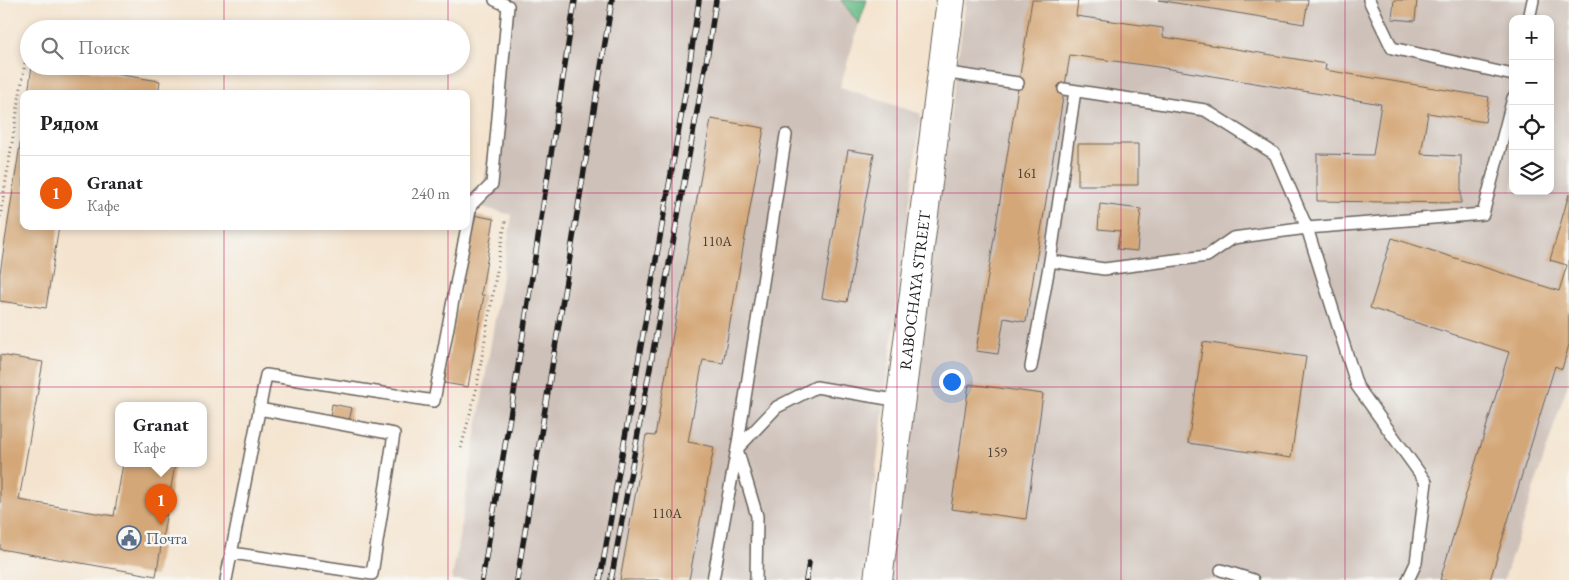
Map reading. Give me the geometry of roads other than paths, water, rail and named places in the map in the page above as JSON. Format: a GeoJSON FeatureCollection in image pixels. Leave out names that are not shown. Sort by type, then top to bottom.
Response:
{"type":"FeatureCollection","features":[{"type":"Feature","properties":{"kind":"street","name":"RABOCHAYA STREET"},"geometry":{"type":"LineString","coordinates":[[878,580],[951,0]]}},
{"type":"Feature","properties":{"kind":"lane"},"geometry":{"type":"LineString","coordinates":[[470,205],[492,184],[508,6],[495,0]]}},
{"type":"Feature","properties":{"kind":"lane"},"geometry":{"type":"LineString","coordinates":[[1369,0],[1392,48],[1509,74]]}},
{"type":"Feature","properties":{"kind":"lane"},"geometry":{"type":"LineString","coordinates":[[1530,15],[1533,0]]}},
{"type":"Feature","properties":{"kind":"lane"},"geometry":{"type":"LineString","coordinates":[[942,72],[1018,83]]}},
{"type":"Feature","properties":{"kind":"lane"},"geometry":{"type":"LineString","coordinates":[[1031,367],[1050,260],[1070,90],[1205,110],[1274,154],[1306,228],[1357,386],[1426,482],[1416,563],[1408,580]]}},
{"type":"Feature","properties":{"kind":"lane"},"geometry":{"type":"LineString","coordinates":[[1050,260],[1104,269],[1114,268],[1208,256],[1233,238],[1306,228],[1483,214],[1511,105]]}},
{"type":"Feature","properties":{"kind":"lane"},"geometry":{"type":"LineString","coordinates":[[713,580],[737,449],[786,135]]}},
{"type":"Feature","properties":{"kind":"lane"},"geometry":{"type":"LineString","coordinates":[[226,580],[266,375],[434,401],[465,230]]}},
{"type":"Feature","properties":{"kind":"lane"},"geometry":{"type":"LineString","coordinates":[[737,449],[778,407],[816,386],[900,401]]}},
{"type":"Feature","properties":{"kind":"lane"},"geometry":{"type":"LineString","coordinates":[[232,553],[372,574],[394,434],[260,409]]}},
{"type":"Feature","properties":{"kind":"lane"},"geometry":{"type":"LineString","coordinates":[[737,449],[757,516],[756,580]]}},
{"type":"Feature","properties":{"kind":"lane"},"geometry":{"type":"LineString","coordinates":[[1221,570],[1253,580]]}},
{"type":"Feature","properties":{"kind":"railway"},"geometry":{"type":"LineString","coordinates":[[482,580],[513,399],[575,0]]}},
{"type":"Feature","properties":{"kind":"railway"},"geometry":{"type":"LineString","coordinates":[[517,580],[612,0]]}},
{"type":"Feature","properties":{"kind":"railway"},"geometry":{"type":"LineString","coordinates":[[687,82],[699,0]]}},
{"type":"Feature","properties":{"kind":"railway"},"geometry":{"type":"LineString","coordinates":[[611,580],[716,0]]}},
{"type":"Feature","properties":{"kind":"railway"},"geometry":{"type":"LineString","coordinates":[[600,580],[688,77]]}},
{"type":"Feature","properties":{"kind":"railway"},"geometry":{"type":"LineString","coordinates":[[806,580],[809,563]]}},
{"type":"Feature","properties":{"kind":"place","name":"Granat"},"geometry":{"type":"Point","coordinates":[161,525]}},
{"type":"Feature","properties":{"kind":"place","name":"Почта"},"geometry":{"type":"Point","coordinates":[129,538]}}]}
